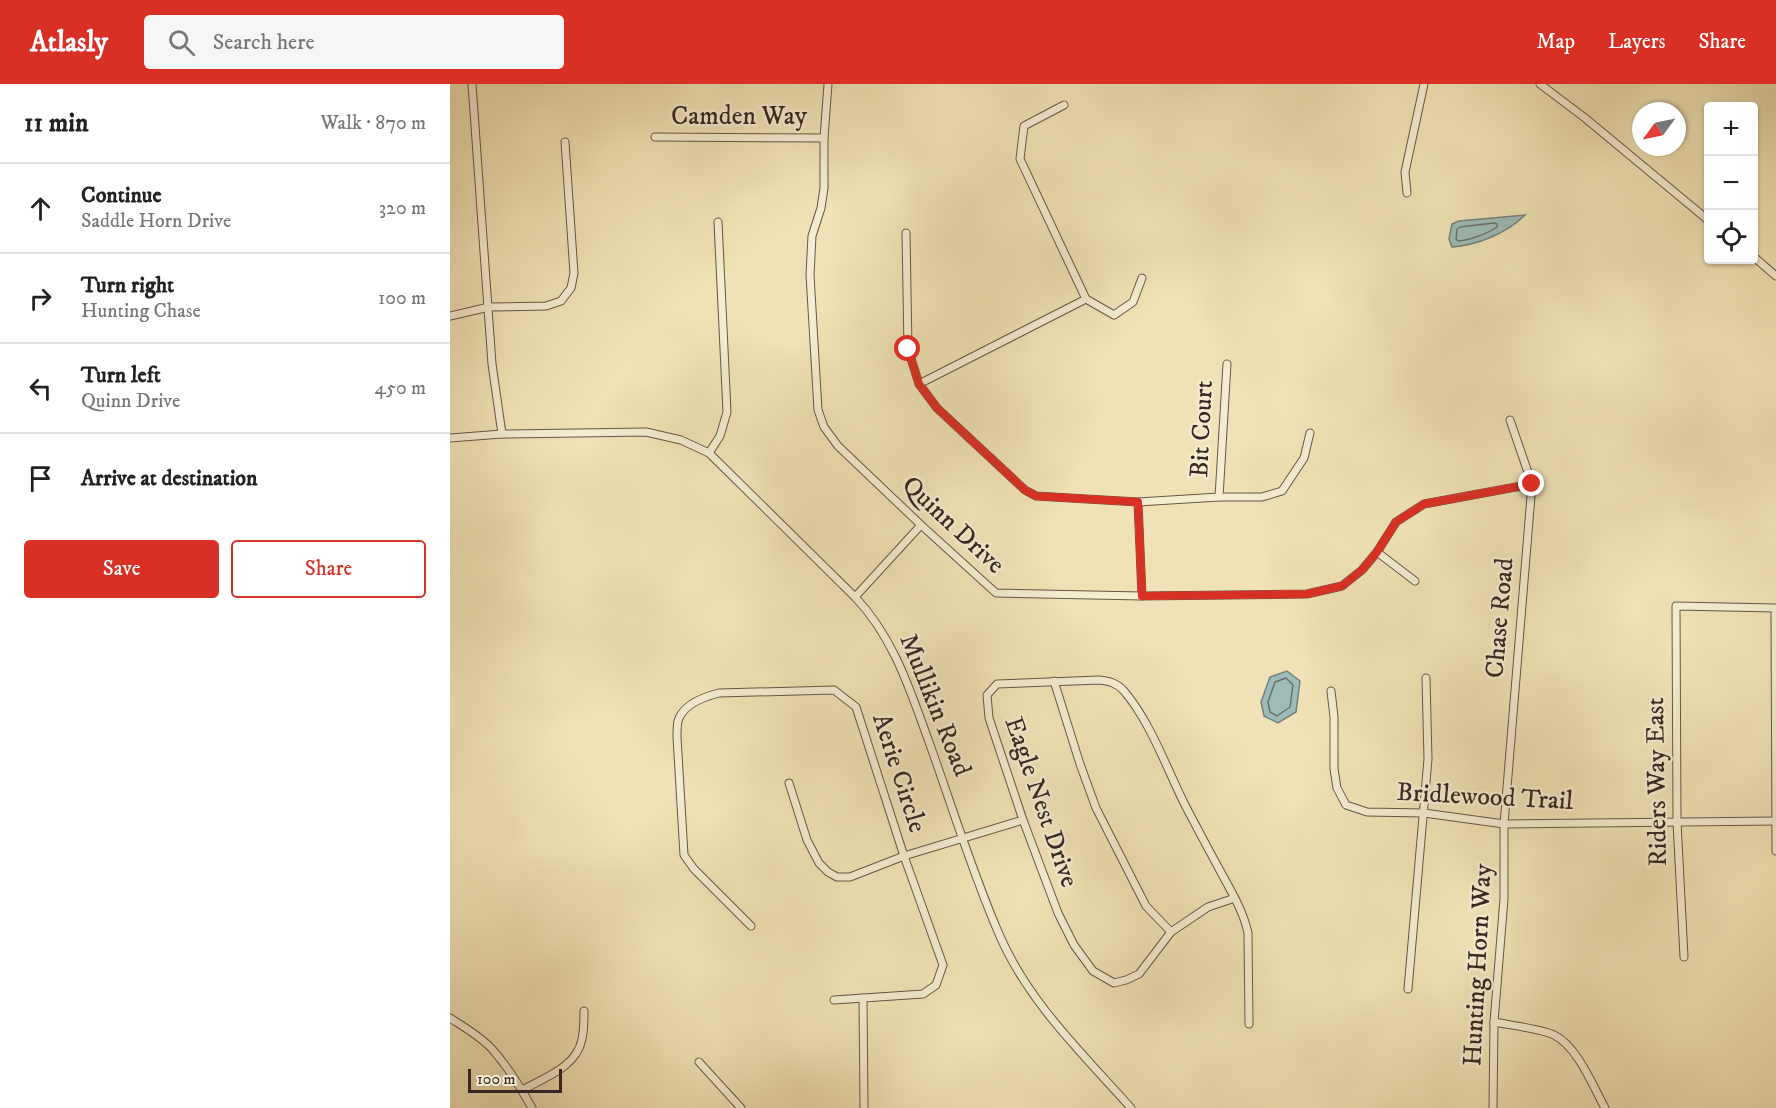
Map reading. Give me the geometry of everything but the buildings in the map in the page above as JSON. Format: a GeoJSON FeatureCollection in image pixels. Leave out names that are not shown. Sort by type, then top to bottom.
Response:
{"type":"FeatureCollection","features":[{"type":"Feature","properties":{"kind":"street"},"geometry":{"type":"LineString","coordinates":[[472,84],[492,364],[502,434]]}},
{"type":"Feature","properties":{"kind":"street","name":"Quinn Drive"},"geometry":{"type":"LineString","coordinates":[[828,84],[824,138],[824,188],[821,208],[812,236],[810,276],[818,410],[824,427],[838,446],[996,593],[1142,596],[1307,594],[1342,586],[1362,570],[1377,552],[1396,522],[1424,504],[1532,484]]}},
{"type":"Feature","properties":{"kind":"street"},"geometry":{"type":"LineString","coordinates":[[1407,193],[1405,172],[1424,84]]}},
{"type":"Feature","properties":{"kind":"street"},"geometry":{"type":"LineString","coordinates":[[1540,84],[1585,117],[1704,217]]}},
{"type":"Feature","properties":{"kind":"street"},"geometry":{"type":"LineString","coordinates":[[1064,105],[1024,126],[1020,159],[1086,299],[1114,315],[1133,302],[1142,278]]}},
{"type":"Feature","properties":{"kind":"street","name":"Camden Way"},"geometry":{"type":"LineString","coordinates":[[655,137],[824,138]]}},
{"type":"Feature","properties":{"kind":"street"},"geometry":{"type":"LineString","coordinates":[[450,316],[489,307],[546,306],[561,301],[571,288],[574,273],[565,142]]}},
{"type":"Feature","properties":{"kind":"street"},"geometry":{"type":"LineString","coordinates":[[709,453],[720,436],[727,412],[718,222]]}},
{"type":"Feature","properties":{"kind":"street"},"geometry":{"type":"LineString","coordinates":[[906,233],[908,349],[919,384],[937,408],[1025,490],[1036,496],[1138,502],[1262,497],[1282,491],[1304,458],[1310,433]]}},
{"type":"Feature","properties":{"kind":"street"},"geometry":{"type":"LineString","coordinates":[[1758,260],[1776,276]]}},
{"type":"Feature","properties":{"kind":"street"},"geometry":{"type":"LineString","coordinates":[[919,384],[1086,299]]}},
{"type":"Feature","properties":{"kind":"street","name":"Bit Court"},"geometry":{"type":"LineString","coordinates":[[1219,497],[1227,364]]}},
{"type":"Feature","properties":{"kind":"street","name":"Chase Road"},"geometry":{"type":"LineString","coordinates":[[1504,824],[1532,484],[1510,420]]}},
{"type":"Feature","properties":{"kind":"street","name":"Mullikin Road"},"geometry":{"type":"LineString","coordinates":[[450,438],[502,434],[646,432],[681,440],[709,453],[855,597],[884,633],[909,687],[999,936],[1025,984],[1052,1019],[1131,1108]]}},
{"type":"Feature","properties":{"kind":"street"},"geometry":{"type":"LineString","coordinates":[[1138,502],[1142,596]]}},
{"type":"Feature","properties":{"kind":"street"},"geometry":{"type":"LineString","coordinates":[[855,597],[921,525]]}},
{"type":"Feature","properties":{"kind":"street"},"geometry":{"type":"LineString","coordinates":[[1377,552],[1415,581]]}},
{"type":"Feature","properties":{"kind":"street","name":"Riders Way East"},"geometry":{"type":"LineString","coordinates":[[1684,957],[1677,822],[1676,606],[1775,608]]}},
{"type":"Feature","properties":{"kind":"street"},"geometry":{"type":"LineString","coordinates":[[1775,608],[1776,851]]}},
{"type":"Feature","properties":{"kind":"street"},"geometry":{"type":"LineString","coordinates":[[1408,989],[1428,759],[1426,678]]}},
{"type":"Feature","properties":{"kind":"street"},"geometry":{"type":"LineString","coordinates":[[1054,681],[1096,808],[1146,906],[1171,932]]}},
{"type":"Feature","properties":{"kind":"street","name":"Eagle Nest Drive"},"geometry":{"type":"LineString","coordinates":[[1235,898],[1208,907],[1171,932],[1139,974],[1114,983],[1093,971],[1074,945],[1058,913],[1023,820],[989,718],[987,695],[997,684],[1054,681],[1112,681],[1122,688],[1147,727],[1185,805],[1235,898],[1246,921],[1249,1024]]}},
{"type":"Feature","properties":{"kind":"street","name":"Aerie Circle"},"geometry":{"type":"LineString","coordinates":[[751,926],[694,869],[684,855],[677,737],[679,719],[688,706],[701,698],[719,693],[834,690],[856,707],[904,856],[943,965],[936,985],[924,994],[834,1000]]}},
{"type":"Feature","properties":{"kind":"street","name":"Bridlewood Trail"},"geometry":{"type":"LineString","coordinates":[[1331,691],[1334,717],[1334,769],[1337,788],[1346,805],[1367,812],[1424,813],[1504,824],[1776,821]]}},
{"type":"Feature","properties":{"kind":"street"},"geometry":{"type":"LineString","coordinates":[[789,783],[807,840],[819,863],[837,877],[850,877],[904,856],[1023,820]]}},
{"type":"Feature","properties":{"kind":"street","name":"Hunting Horn Way"},"geometry":{"type":"LineString","coordinates":[[1493,1108],[1494,1022],[1504,899],[1504,824]]}},
{"type":"Feature","properties":{"kind":"street"},"geometry":{"type":"LineString","coordinates":[[863,998],[864,1108]]}},
{"type":"Feature","properties":{"kind":"street"},"geometry":{"type":"LineString","coordinates":[[522,1090],[567,1065],[575,1055],[582,1041],[584,1011]]}},
{"type":"Feature","properties":{"kind":"street"},"geometry":{"type":"LineString","coordinates":[[450,1018],[492,1049],[522,1090],[532,1108]]}},
{"type":"Feature","properties":{"kind":"street"},"geometry":{"type":"LineString","coordinates":[[1494,1022],[1553,1034],[1566,1042],[1575,1053],[1605,1108]]}},
{"type":"Feature","properties":{"kind":"street"},"geometry":{"type":"LineString","coordinates":[[699,1062],[741,1108]]}},
{"type":"Feature","properties":{"kind":"water"},"geometry":{"type":"Polygon","coordinates":[[[1525,215],[1492,237],[1472,244],[1452,247],[1449,239],[1452,224],[1459,221],[1525,215]]]}},
{"type":"Feature","properties":{"kind":"water"},"geometry":{"type":"Polygon","coordinates":[[[1287,671],[1300,681],[1296,712],[1278,723],[1264,716],[1261,702],[1270,677],[1287,671]]]}},
{"type":"Feature","properties":{"kind":"route"},"geometry":{"type":"LineString","coordinates":[[908,349],[919,384],[937,408],[1025,490],[1036,496],[1138,502],[1142,596],[1307,594],[1342,586],[1362,570],[1377,552],[1396,522],[1424,504],[1532,484]]}}]}
